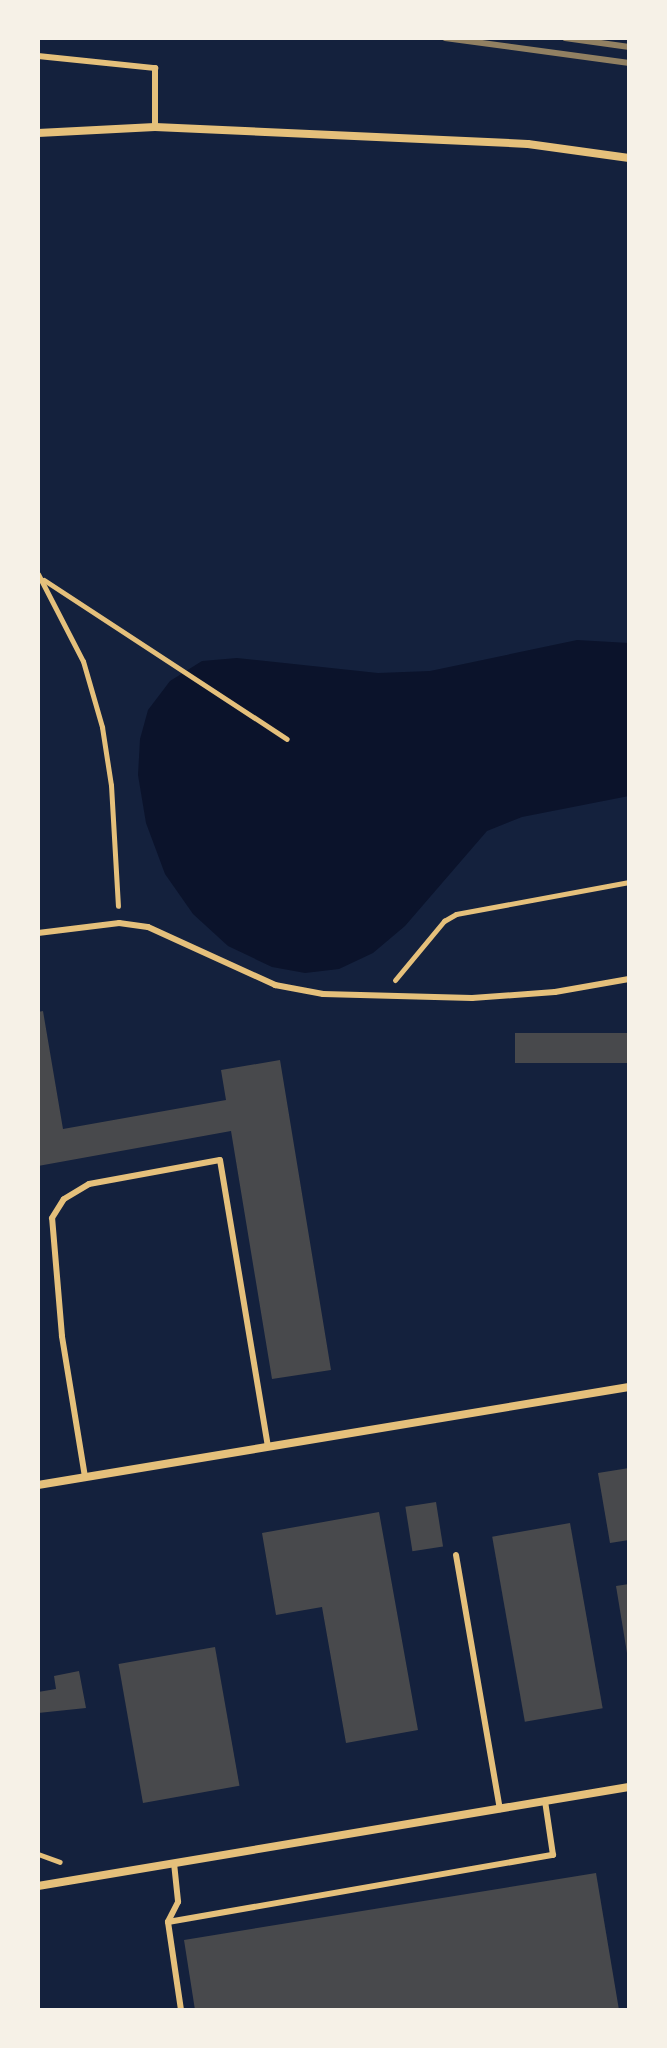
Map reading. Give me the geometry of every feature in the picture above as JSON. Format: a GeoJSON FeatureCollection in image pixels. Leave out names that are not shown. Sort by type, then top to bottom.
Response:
{"type":"FeatureCollection","features":[{"type":"Feature","properties":{"kind":"street"},"geometry":{"type":"LineString","coordinates":[[38,133],[155,127],[528,144],[629,158]]}},
{"type":"Feature","properties":{"kind":"street"},"geometry":{"type":"LineString","coordinates":[[38,1485],[629,1387]]}},
{"type":"Feature","properties":{"kind":"street"},"geometry":{"type":"LineString","coordinates":[[38,1886],[629,1787]]}},
{"type":"Feature","properties":{"kind":"lane"},"geometry":{"type":"LineString","coordinates":[[38,56],[155,68],[155,127]]}},
{"type":"Feature","properties":{"kind":"lane"},"geometry":{"type":"LineString","coordinates":[[38,933],[119,923],[148,927],[275,985],[323,994],[393,997],[555,992],[629,979]]}},
{"type":"Feature","properties":{"kind":"lane"},"geometry":{"type":"LineString","coordinates":[[85,1477],[62,1336],[52,1218],[64,1199],[89,1184],[220,1160],[268,1446]]}},
{"type":"Feature","properties":{"kind":"lane"},"geometry":{"type":"LineString","coordinates":[[456,1555],[500,1809]]}},
{"type":"Feature","properties":{"kind":"lane"},"geometry":{"type":"LineString","coordinates":[[168,1922],[553,1855],[545,1801]]}},
{"type":"Feature","properties":{"kind":"lane"},"geometry":{"type":"LineString","coordinates":[[174,1863],[178,1902],[168,1922],[181,2010]]}},
{"type":"Feature","properties":{"kind":"path"},"geometry":{"type":"LineString","coordinates":[[39,576],[287,739]]}},
{"type":"Feature","properties":{"kind":"path"},"geometry":{"type":"LineString","coordinates":[[39,576],[83,661],[102,727],[111,785],[119,923]]}},
{"type":"Feature","properties":{"kind":"path"},"geometry":{"type":"LineString","coordinates":[[393,997],[397,975],[444,921],[456,914],[629,882]]}},
{"type":"Feature","properties":{"kind":"water"},"geometry":{"type":"Polygon","coordinates":[[[577,640],[629,643],[629,796],[522,817],[487,831],[405,926],[373,953],[339,969],[305,973],[272,967],[228,946],[193,914],[165,874],[146,823],[138,775],[140,739],[148,710],[170,681],[202,661],[237,658],[378,673],[430,671],[577,640]]]}},
{"type":"Feature","properties":{"kind":"building"},"geometry":{"type":"Polygon","coordinates":[[[43,1011],[63,1129],[226,1100],[221,1070],[280,1060],[331,1370],[272,1379],[231,1131],[38,1166],[38,1012],[43,1011]]]}},
{"type":"Feature","properties":{"kind":"building"},"geometry":{"type":"Polygon","coordinates":[[[515,1033],[629,1033],[629,1063],[515,1063],[515,1033]]]}},
{"type":"Feature","properties":{"kind":"building"},"geometry":{"type":"Polygon","coordinates":[[[629,1468],[629,1540],[610,1543],[598,1473],[629,1468]]]}},
{"type":"Feature","properties":{"kind":"building"},"geometry":{"type":"Polygon","coordinates":[[[436,1502],[443,1546],[412,1551],[405,1507],[436,1502]]]}},
{"type":"Feature","properties":{"kind":"building"},"geometry":{"type":"Polygon","coordinates":[[[379,1512],[418,1730],[346,1743],[322,1607],[276,1615],[262,1533],[379,1512]]]}},
{"type":"Feature","properties":{"kind":"building"},"geometry":{"type":"Polygon","coordinates":[[[570,1523],[603,1708],[525,1722],[492,1537],[570,1523]]]}},
{"type":"Feature","properties":{"kind":"building"},"geometry":{"type":"Polygon","coordinates":[[[629,1584],[629,1652],[627,1653],[616,1586],[629,1584]]]}},
{"type":"Feature","properties":{"kind":"building"},"geometry":{"type":"Polygon","coordinates":[[[215,1647],[239,1786],[143,1803],[118,1664],[215,1647]]]}},
{"type":"Feature","properties":{"kind":"building"},"geometry":{"type":"Polygon","coordinates":[[[79,1671],[86,1708],[38,1713],[38,1692],[56,1689],[54,1676],[79,1671]]]}},
{"type":"Feature","properties":{"kind":"building"},"geometry":{"type":"Polygon","coordinates":[[[596,1873],[619,2010],[195,2010],[184,1940],[596,1873]]]}},
{"type":"Feature","properties":{"kind":"railway"},"geometry":{"type":"LineString","coordinates":[[445,38],[629,63]]}},
{"type":"Feature","properties":{"kind":"railway"},"geometry":{"type":"LineString","coordinates":[[565,38],[629,47]]}}]}
